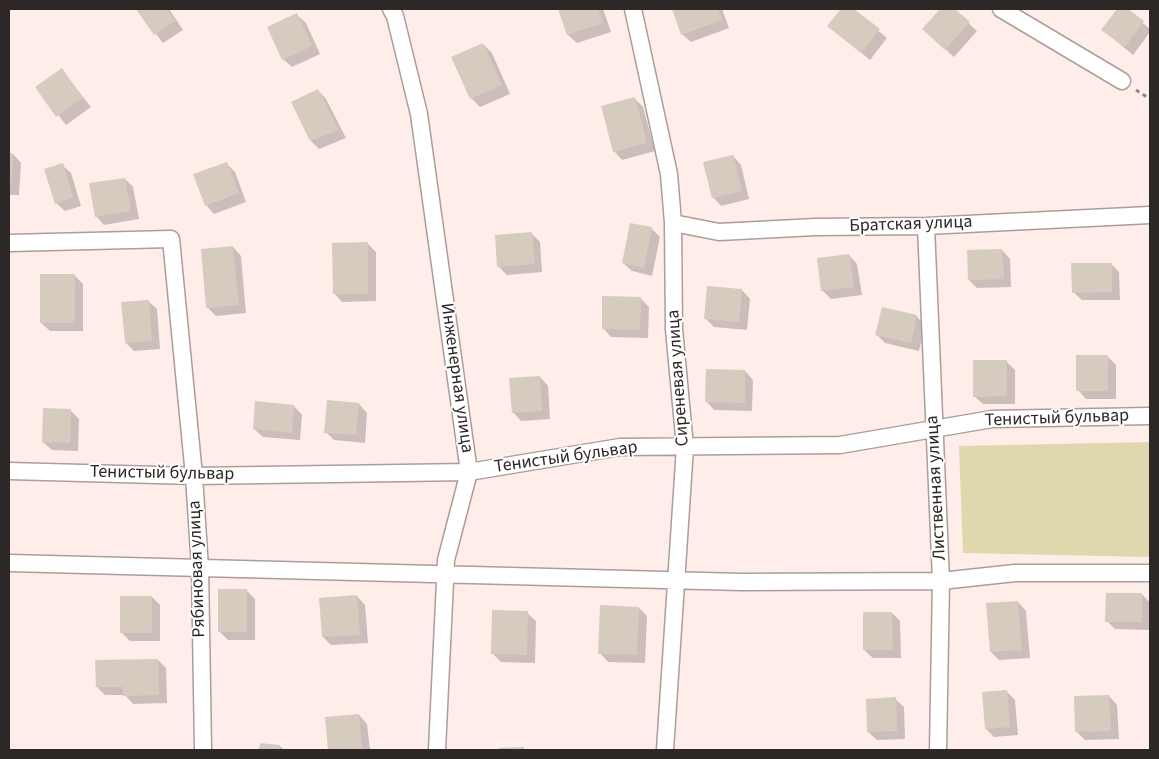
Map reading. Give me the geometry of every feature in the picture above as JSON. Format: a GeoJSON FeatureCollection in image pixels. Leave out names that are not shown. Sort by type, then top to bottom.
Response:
{"type":"FeatureCollection","features":[{"type":"Feature","properties":{"kind":"street","name":"Сиреневая улица"},"geometry":{"type":"LineString","coordinates":[[632,9],[669,174],[673,223],[674,329],[685,447],[674,580],[665,750]]}},
{"type":"Feature","properties":{"kind":"street"},"geometry":{"type":"LineString","coordinates":[[1001,9],[1122,81]]}},
{"type":"Feature","properties":{"kind":"street","name":"Инженерная улица"},"geometry":{"type":"LineString","coordinates":[[399,11],[419,114],[469,472],[446,560],[437,750]]}},
{"type":"Feature","properties":{"kind":"street","name":"Братская улица"},"geometry":{"type":"LineString","coordinates":[[673,223],[719,232],[815,227],[926,226],[1150,215]]}},
{"type":"Feature","properties":{"kind":"street","name":"Лиственная улица"},"geometry":{"type":"LineString","coordinates":[[926,226],[941,581],[938,750]]}},
{"type":"Feature","properties":{"kind":"street","name":"Рябиновая улица"},"geometry":{"type":"LineString","coordinates":[[9,243],[171,239],[194,476],[200,568],[203,750]]}},
{"type":"Feature","properties":{"kind":"street","name":"Тенистый бульвар"},"geometry":{"type":"LineString","coordinates":[[9,471],[194,476],[469,472],[620,447],[840,445],[992,418],[1150,416]]}},
{"type":"Feature","properties":{"kind":"street"},"geometry":{"type":"LineString","coordinates":[[9,563],[742,582],[941,581],[1015,573],[1150,573]]}},
{"type":"Feature","properties":{"kind":"shaded area"},"geometry":{"type":"Polygon","coordinates":[[[1150,442],[1150,557],[963,553],[959,446],[1150,442]]]}},
{"type":"Feature","properties":{"kind":"building"},"geometry":{"type":"Polygon","coordinates":[[[136,9],[167,9],[175,21],[154,35],[136,9]]]}},
{"type":"Feature","properties":{"kind":"building"},"geometry":{"type":"Polygon","coordinates":[[[558,9],[598,9],[603,23],[567,35],[558,9]]]}},
{"type":"Feature","properties":{"kind":"building"},"geometry":{"type":"Polygon","coordinates":[[[672,9],[718,9],[722,20],[681,35],[672,9]]]}},
{"type":"Feature","properties":{"kind":"building"},"geometry":{"type":"Polygon","coordinates":[[[841,9],[854,9],[880,29],[861,53],[827,26],[841,9]]]}},
{"type":"Feature","properties":{"kind":"building"},"geometry":{"type":"Polygon","coordinates":[[[940,9],[955,9],[970,22],[945,50],[922,29],[940,9]]]}},
{"type":"Feature","properties":{"kind":"building"},"geometry":{"type":"Polygon","coordinates":[[[1117,9],[1128,9],[1144,21],[1125,47],[1101,30],[1117,9]]]}},
{"type":"Feature","properties":{"kind":"building"},"geometry":{"type":"Polygon","coordinates":[[[297,13],[312,46],[282,60],[267,27],[297,13]]]}},
{"type":"Feature","properties":{"kind":"building"},"geometry":{"type":"Polygon","coordinates":[[[483,43],[502,85],[470,99],[451,57],[483,43]]]}},
{"type":"Feature","properties":{"kind":"building"},"geometry":{"type":"Polygon","coordinates":[[[62,68],[83,98],[56,117],[35,87],[62,68]]]}},
{"type":"Feature","properties":{"kind":"building"},"geometry":{"type":"Polygon","coordinates":[[[318,89],[339,130],[310,141],[291,102],[318,89]]]}},
{"type":"Feature","properties":{"kind":"building"},"geometry":{"type":"Polygon","coordinates":[[[635,97],[647,143],[613,152],[601,106],[635,97]]]}},
{"type":"Feature","properties":{"kind":"building"},"geometry":{"type":"Polygon","coordinates":[[[9,153],[13,153],[11,187],[9,187],[9,153]]]}},
{"type":"Feature","properties":{"kind":"building"},"geometry":{"type":"Polygon","coordinates":[[[733,155],[742,191],[712,198],[703,162],[733,155]]]}},
{"type":"Feature","properties":{"kind":"building"},"geometry":{"type":"Polygon","coordinates":[[[227,162],[239,193],[205,206],[193,174],[227,162]]]}},
{"type":"Feature","properties":{"kind":"building"},"geometry":{"type":"Polygon","coordinates":[[[63,163],[73,198],[55,204],[44,169],[63,163]]]}},
{"type":"Feature","properties":{"kind":"building"},"geometry":{"type":"Polygon","coordinates":[[[125,178],[131,211],[95,217],[89,183],[125,178]]]}},
{"type":"Feature","properties":{"kind":"building"},"geometry":{"type":"Polygon","coordinates":[[[630,223],[652,227],[644,268],[622,263],[630,223]]]}},
{"type":"Feature","properties":{"kind":"building"},"geometry":{"type":"Polygon","coordinates":[[[532,232],[535,264],[497,267],[495,235],[532,232]]]}},
{"type":"Feature","properties":{"kind":"building"},"geometry":{"type":"Polygon","coordinates":[[[368,242],[368,294],[333,294],[332,243],[368,242]]]}},
{"type":"Feature","properties":{"kind":"building"},"geometry":{"type":"Polygon","coordinates":[[[233,246],[239,305],[206,308],[201,249],[233,246]]]}},
{"type":"Feature","properties":{"kind":"building"},"geometry":{"type":"Polygon","coordinates":[[[1002,249],[1004,279],[968,280],[967,250],[1002,249]]]}},
{"type":"Feature","properties":{"kind":"building"},"geometry":{"type":"Polygon","coordinates":[[[849,254],[854,287],[821,291],[817,258],[849,254]]]}},
{"type":"Feature","properties":{"kind":"building"},"geometry":{"type":"Polygon","coordinates":[[[1071,263],[1112,263],[1112,292],[1072,293],[1071,263]]]}},
{"type":"Feature","properties":{"kind":"building"},"geometry":{"type":"Polygon","coordinates":[[[40,274],[75,274],[75,323],[40,323],[40,274]]]}},
{"type":"Feature","properties":{"kind":"building"},"geometry":{"type":"Polygon","coordinates":[[[707,286],[742,289],[739,322],[704,319],[707,286]]]}},
{"type":"Feature","properties":{"kind":"building"},"geometry":{"type":"Polygon","coordinates":[[[602,296],[641,297],[640,330],[602,329],[602,296]]]}},
{"type":"Feature","properties":{"kind":"building"},"geometry":{"type":"Polygon","coordinates":[[[149,300],[152,341],[125,343],[121,302],[149,300]]]}},
{"type":"Feature","properties":{"kind":"building"},"geometry":{"type":"Polygon","coordinates":[[[882,307],[917,315],[911,343],[875,335],[882,307]]]}},
{"type":"Feature","properties":{"kind":"building"},"geometry":{"type":"Polygon","coordinates":[[[1076,355],[1108,355],[1108,391],[1076,391],[1076,355]]]}},
{"type":"Feature","properties":{"kind":"building"},"geometry":{"type":"Polygon","coordinates":[[[973,360],[1007,360],[1007,396],[973,397],[973,360]]]}},
{"type":"Feature","properties":{"kind":"building"},"geometry":{"type":"Polygon","coordinates":[[[706,369],[745,370],[745,403],[705,402],[706,369]]]}},
{"type":"Feature","properties":{"kind":"building"},"geometry":{"type":"Polygon","coordinates":[[[540,376],[542,411],[512,413],[509,378],[540,376]]]}},
{"type":"Feature","properties":{"kind":"building"},"geometry":{"type":"Polygon","coordinates":[[[327,400],[359,403],[356,435],[324,433],[327,400]]]}},
{"type":"Feature","properties":{"kind":"building"},"geometry":{"type":"Polygon","coordinates":[[[255,401],[294,405],[292,433],[253,429],[255,401]]]}},
{"type":"Feature","properties":{"kind":"building"},"geometry":{"type":"Polygon","coordinates":[[[43,408],[71,409],[70,443],[42,442],[43,408]]]}},
{"type":"Feature","properties":{"kind":"building"},"geometry":{"type":"Polygon","coordinates":[[[218,589],[247,589],[247,632],[218,632],[218,589]]]}},
{"type":"Feature","properties":{"kind":"building"},"geometry":{"type":"Polygon","coordinates":[[[1106,593],[1142,593],[1142,622],[1105,622],[1106,593]]]}},
{"type":"Feature","properties":{"kind":"building"},"geometry":{"type":"Polygon","coordinates":[[[357,595],[360,635],[322,637],[319,598],[357,595]]]}},
{"type":"Feature","properties":{"kind":"building"},"geometry":{"type":"Polygon","coordinates":[[[120,596],[152,596],[152,633],[120,633],[120,596]]]}},
{"type":"Feature","properties":{"kind":"building"},"geometry":{"type":"Polygon","coordinates":[[[1018,601],[1022,650],[990,652],[986,603],[1018,601]]]}},
{"type":"Feature","properties":{"kind":"building"},"geometry":{"type":"Polygon","coordinates":[[[600,605],[639,607],[637,655],[598,654],[600,605]]]}},
{"type":"Feature","properties":{"kind":"building"},"geometry":{"type":"Polygon","coordinates":[[[492,610],[528,611],[527,655],[491,654],[492,610]]]}},
{"type":"Feature","properties":{"kind":"building"},"geometry":{"type":"Polygon","coordinates":[[[863,612],[892,612],[893,650],[863,650],[863,612]]]}},
{"type":"Feature","properties":{"kind":"building"},"geometry":{"type":"Polygon","coordinates":[[[158,659],[159,695],[123,696],[123,687],[96,687],[95,660],[158,659]]]}},
{"type":"Feature","properties":{"kind":"building"},"geometry":{"type":"Polygon","coordinates":[[[1007,690],[1010,727],[985,729],[982,692],[1007,690]]]}},
{"type":"Feature","properties":{"kind":"building"},"geometry":{"type":"Polygon","coordinates":[[[1109,695],[1111,731],[1075,732],[1074,696],[1109,695]]]}},
{"type":"Feature","properties":{"kind":"building"},"geometry":{"type":"Polygon","coordinates":[[[896,697],[897,731],[867,732],[866,699],[896,697]]]}},
{"type":"Feature","properties":{"kind":"building"},"geometry":{"type":"Polygon","coordinates":[[[359,714],[362,750],[328,750],[325,717],[359,714]]]}},
{"type":"Feature","properties":{"kind":"building"},"geometry":{"type":"Polygon","coordinates":[[[260,743],[280,745],[280,750],[259,750],[260,743]]]}},
{"type":"Feature","properties":{"kind":"building"},"geometry":{"type":"Polygon","coordinates":[[[524,747],[524,750],[499,750],[499,748],[524,747]]]}}]}
